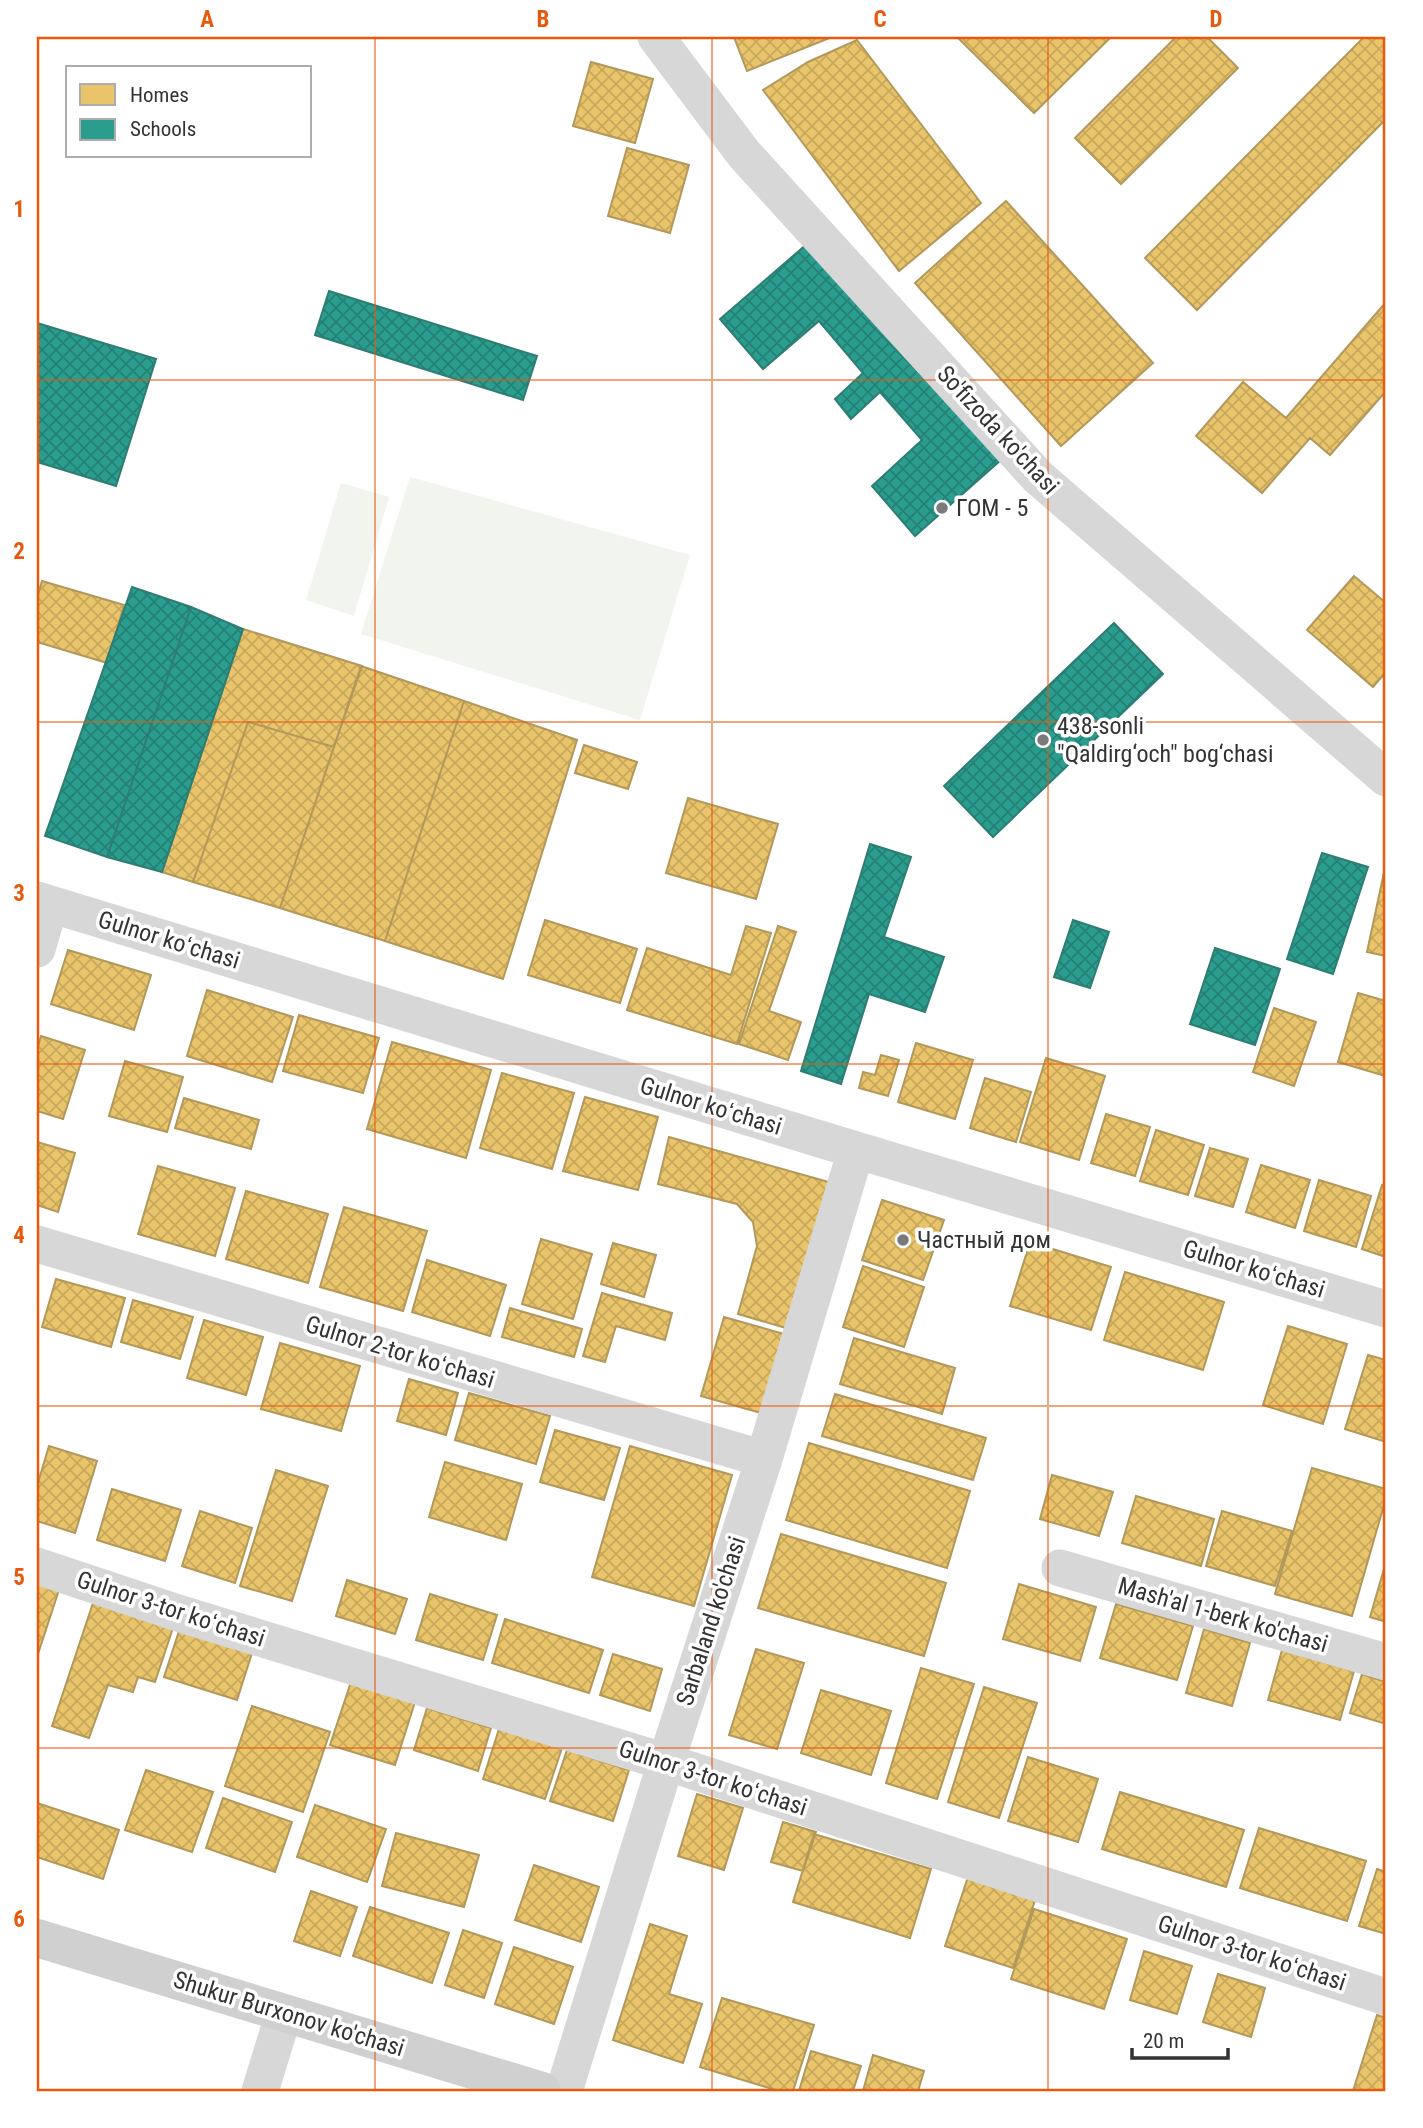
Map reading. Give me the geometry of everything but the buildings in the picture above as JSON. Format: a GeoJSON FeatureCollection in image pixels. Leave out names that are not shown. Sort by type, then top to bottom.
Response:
{"type":"FeatureCollection","features":[{"type":"Feature","properties":{"kind":"street","name":"So'fizoda ko'chasi"},"geometry":{"type":"LineString","coordinates":[[656,37],[744,154],[1038,477],[1386,778]]}},
{"type":"Feature","properties":{"kind":"street"},"geometry":{"type":"LineString","coordinates":[[37,949],[44,902]]}},
{"type":"Feature","properties":{"kind":"street","name":"Gulnor koʻchasi"},"geometry":{"type":"LineString","coordinates":[[44,902],[1386,1309]]}},
{"type":"Feature","properties":{"kind":"street","name":"Sarbaland ko'chasi"},"geometry":{"type":"LineString","coordinates":[[564,2091],[666,1762],[764,1460],[856,1150]]}},
{"type":"Feature","properties":{"kind":"street","name":"Gulnor 2-tor koʻchasi"},"geometry":{"type":"LineString","coordinates":[[37,1244],[764,1460]]}},
{"type":"Feature","properties":{"kind":"street","name":"Gulnor 3-tor koʻchasi"},"geometry":{"type":"LineString","coordinates":[[37,1566],[181,1614],[666,1762],[1386,1997]]}},
{"type":"Feature","properties":{"kind":"street","name":"Mash'al 1-berk ko'chasi"},"geometry":{"type":"LineString","coordinates":[[1060,1568],[1386,1662]]}},
{"type":"Feature","properties":{"kind":"street","name":"Shukur Burxonov ko'chasi"},"geometry":{"type":"LineString","coordinates":[[37,1938],[542,2091]]}},
{"type":"Feature","properties":{"kind":"street"},"geometry":{"type":"LineString","coordinates":[[260,2091],[284,2013]]}},
{"type":"Feature","properties":{"kind":"shaded area"},"geometry":{"type":"Polygon","coordinates":[[[410,477],[690,555],[640,720],[361,634],[410,477]]]}},
{"type":"Feature","properties":{"kind":"shaded area"},"geometry":{"type":"Polygon","coordinates":[[[341,483],[389,497],[354,616],[306,600],[341,483]]]}},
{"type":"Feature","properties":{"kind":"place","name":"ГОМ - 5"},"geometry":{"type":"Point","coordinates":[942,508]}},
{"type":"Feature","properties":{"kind":"place","name":"438-sonli \"Qaldirg‘och\" bog‘chasi"},"geometry":{"type":"Point","coordinates":[1043,740]}},
{"type":"Feature","properties":{"kind":"place","name":"Частный дом"},"geometry":{"type":"Point","coordinates":[903,1240]}}]}
